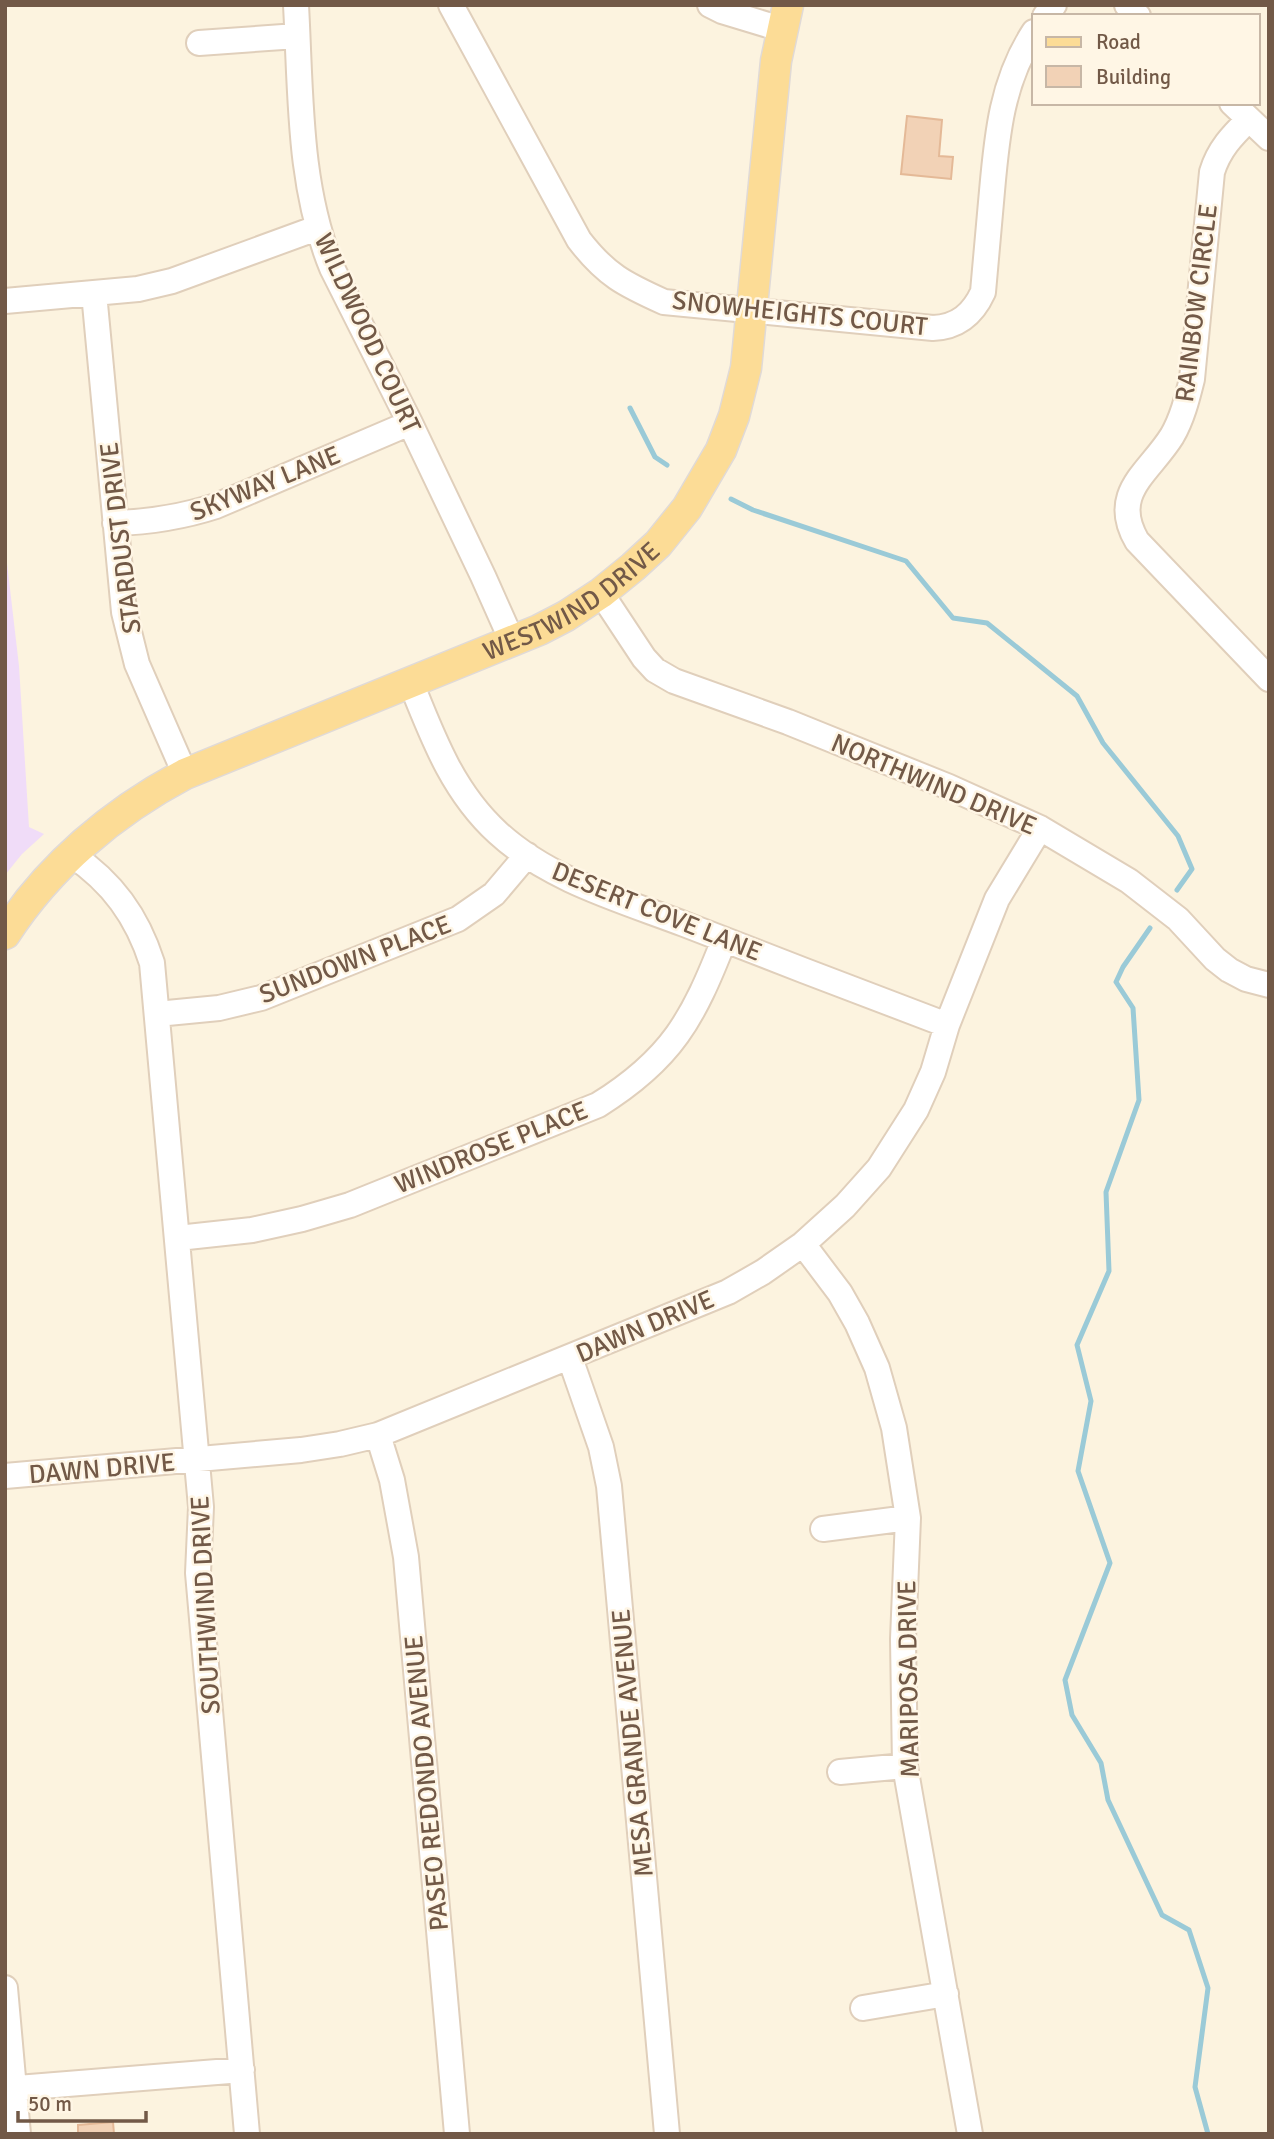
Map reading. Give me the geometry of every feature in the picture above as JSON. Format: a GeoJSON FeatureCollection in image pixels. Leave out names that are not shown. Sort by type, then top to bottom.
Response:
{"type":"FeatureCollection","features":[{"type":"Feature","properties":{"kind":"main road","name":"WESTWIND DRIVE"},"geometry":{"type":"LineString","coordinates":[[5,934],[36,893],[72,855],[125,809],[185,774],[411,683],[566,616],[601,593],[658,544],[687,508],[721,450],[737,405],[746,368],[772,100],[784,17]]}},
{"type":"Feature","properties":{"kind":"street","name":"WILDWOOD COURT"},"geometry":{"type":"LineString","coordinates":[[296,5],[305,164],[317,228],[331,268],[410,423],[512,641]]}},
{"type":"Feature","properties":{"kind":"street","name":"SNOWHEIGHTS COURT"},"geometry":{"type":"LineString","coordinates":[[451,5],[568,220],[597,264],[627,285],[664,302],[933,328],[956,323],[967,316],[977,305],[983,292],[998,126],[1016,65],[1032,36]]}},
{"type":"Feature","properties":{"kind":"street"},"geometry":{"type":"LineString","coordinates":[[710,5],[722,11],[784,17]]}},
{"type":"Feature","properties":{"kind":"street"},"geometry":{"type":"LineString","coordinates":[[199,43],[297,36]]}},
{"type":"Feature","properties":{"kind":"street"},"geometry":{"type":"LineString","coordinates":[[1240,111],[1269,138]]}},
{"type":"Feature","properties":{"kind":"street","name":"RAINBOW CIRCLE"},"geometry":{"type":"LineString","coordinates":[[1240,111],[1217,156],[1212,172],[1192,379],[1184,409],[1166,444],[1130,491],[1126,510],[1129,528],[1137,541],[1269,679]]}},
{"type":"Feature","properties":{"kind":"street"},"geometry":{"type":"LineString","coordinates":[[5,302],[138,289],[172,281],[317,228]]}},
{"type":"Feature","properties":{"kind":"street","name":"STARDUST DRIVE"},"geometry":{"type":"LineString","coordinates":[[94,293],[124,612],[137,664],[185,774]]}},
{"type":"Feature","properties":{"kind":"street","name":"SKYWAY LANE"},"geometry":{"type":"LineString","coordinates":[[115,523],[153,522],[216,506],[410,423]]}},
{"type":"Feature","properties":{"kind":"street","name":"NORTHWIND DRIVE"},"geometry":{"type":"LineString","coordinates":[[601,593],[655,670],[674,681],[788,722],[925,777],[1040,828],[1129,881],[1178,919],[1215,959],[1229,970],[1246,979],[1269,985]]}},
{"type":"Feature","properties":{"kind":"street","name":"DESERT COVE LANE"},"geometry":{"type":"LineString","coordinates":[[411,683],[453,779],[499,834],[527,855],[585,886],[947,1025]]}},
{"type":"Feature","properties":{"kind":"street","name":"DAWN DRIVE"},"geometry":{"type":"LineString","coordinates":[[5,1476],[301,1450],[378,1435],[728,1292],[763,1272],[803,1244],[845,1206],[879,1168],[898,1140],[933,1072],[947,1025],[997,899],[1040,828]]}},
{"type":"Feature","properties":{"kind":"street","name":"SOUTHWIND DRIVE"},"geometry":{"type":"LineString","coordinates":[[72,855],[106,882],[131,914],[152,963],[201,1507],[198,1573],[247,2134]]}},
{"type":"Feature","properties":{"kind":"street","name":"SUNDOWN PLACE"},"geometry":{"type":"LineString","coordinates":[[157,1014],[219,1008],[261,998],[458,919],[494,894],[527,855]]}},
{"type":"Feature","properties":{"kind":"street","name":"WINDROSE PLACE"},"geometry":{"type":"LineString","coordinates":[[178,1238],[253,1230],[350,1205],[597,1105],[621,1090],[666,1050],[689,1019],[702,995],[724,940]]}},
{"type":"Feature","properties":{"kind":"street","name":"MARIPOSA DRIVE"},"geometry":{"type":"LineString","coordinates":[[803,1244],[840,1293],[877,1368],[894,1428],[908,1518],[903,1639],[905,1766],[970,2134]]}},
{"type":"Feature","properties":{"kind":"street","name":"MESA GRANDE AVENUE"},"geometry":{"type":"LineString","coordinates":[[570,1358],[598,1434],[609,1486],[667,2134]]}},
{"type":"Feature","properties":{"kind":"street","name":"PASEO REDONDO AVENUE"},"geometry":{"type":"LineString","coordinates":[[378,1435],[392,1480],[406,1558],[457,2134]]}},
{"type":"Feature","properties":{"kind":"street"},"geometry":{"type":"LineString","coordinates":[[823,1528],[908,1518]]}},
{"type":"Feature","properties":{"kind":"street"},"geometry":{"type":"LineString","coordinates":[[840,1772],[905,1766]]}},
{"type":"Feature","properties":{"kind":"street"},"geometry":{"type":"LineString","coordinates":[[5,1988],[10,2088],[18,2134]]}},
{"type":"Feature","properties":{"kind":"street"},"geometry":{"type":"LineString","coordinates":[[863,2008],[946,1994]]}},
{"type":"Feature","properties":{"kind":"street"},"geometry":{"type":"LineString","coordinates":[[10,2088],[242,2070]]}},
{"type":"Feature","properties":{"kind":"shaded area"},"geometry":{"type":"Polygon","coordinates":[[[5,546],[19,666],[29,827],[44,834],[22,854],[5,875],[5,546]]]}},
{"type":"Feature","properties":{"kind":"building"},"geometry":{"type":"Polygon","coordinates":[[[907,116],[942,120],[939,156],[953,157],[951,179],[901,174],[907,116]]]}},
{"type":"Feature","properties":{"kind":"building"},"geometry":{"type":"Polygon","coordinates":[[[113,2122],[114,2134],[78,2134],[78,2125],[113,2122]]]}},
{"type":"Feature","properties":{"kind":"waterway"},"geometry":{"type":"LineString","coordinates":[[630,408],[655,457],[667,465]]}},
{"type":"Feature","properties":{"kind":"waterway"},"geometry":{"type":"LineString","coordinates":[[731,499],[753,510],[906,561],[953,618],[987,623],[1077,696],[1103,743],[1178,836],[1192,869],[1177,890]]}},
{"type":"Feature","properties":{"kind":"waterway"},"geometry":{"type":"LineString","coordinates":[[1150,928],[1116,982],[1133,1008],[1139,1100],[1106,1192],[1109,1271],[1077,1345],[1091,1401],[1078,1471],[1110,1563],[1065,1680],[1072,1715],[1101,1763],[1108,1800],[1162,1915],[1189,1930],[1208,1988],[1195,2087],[1208,2134]]}}]}
